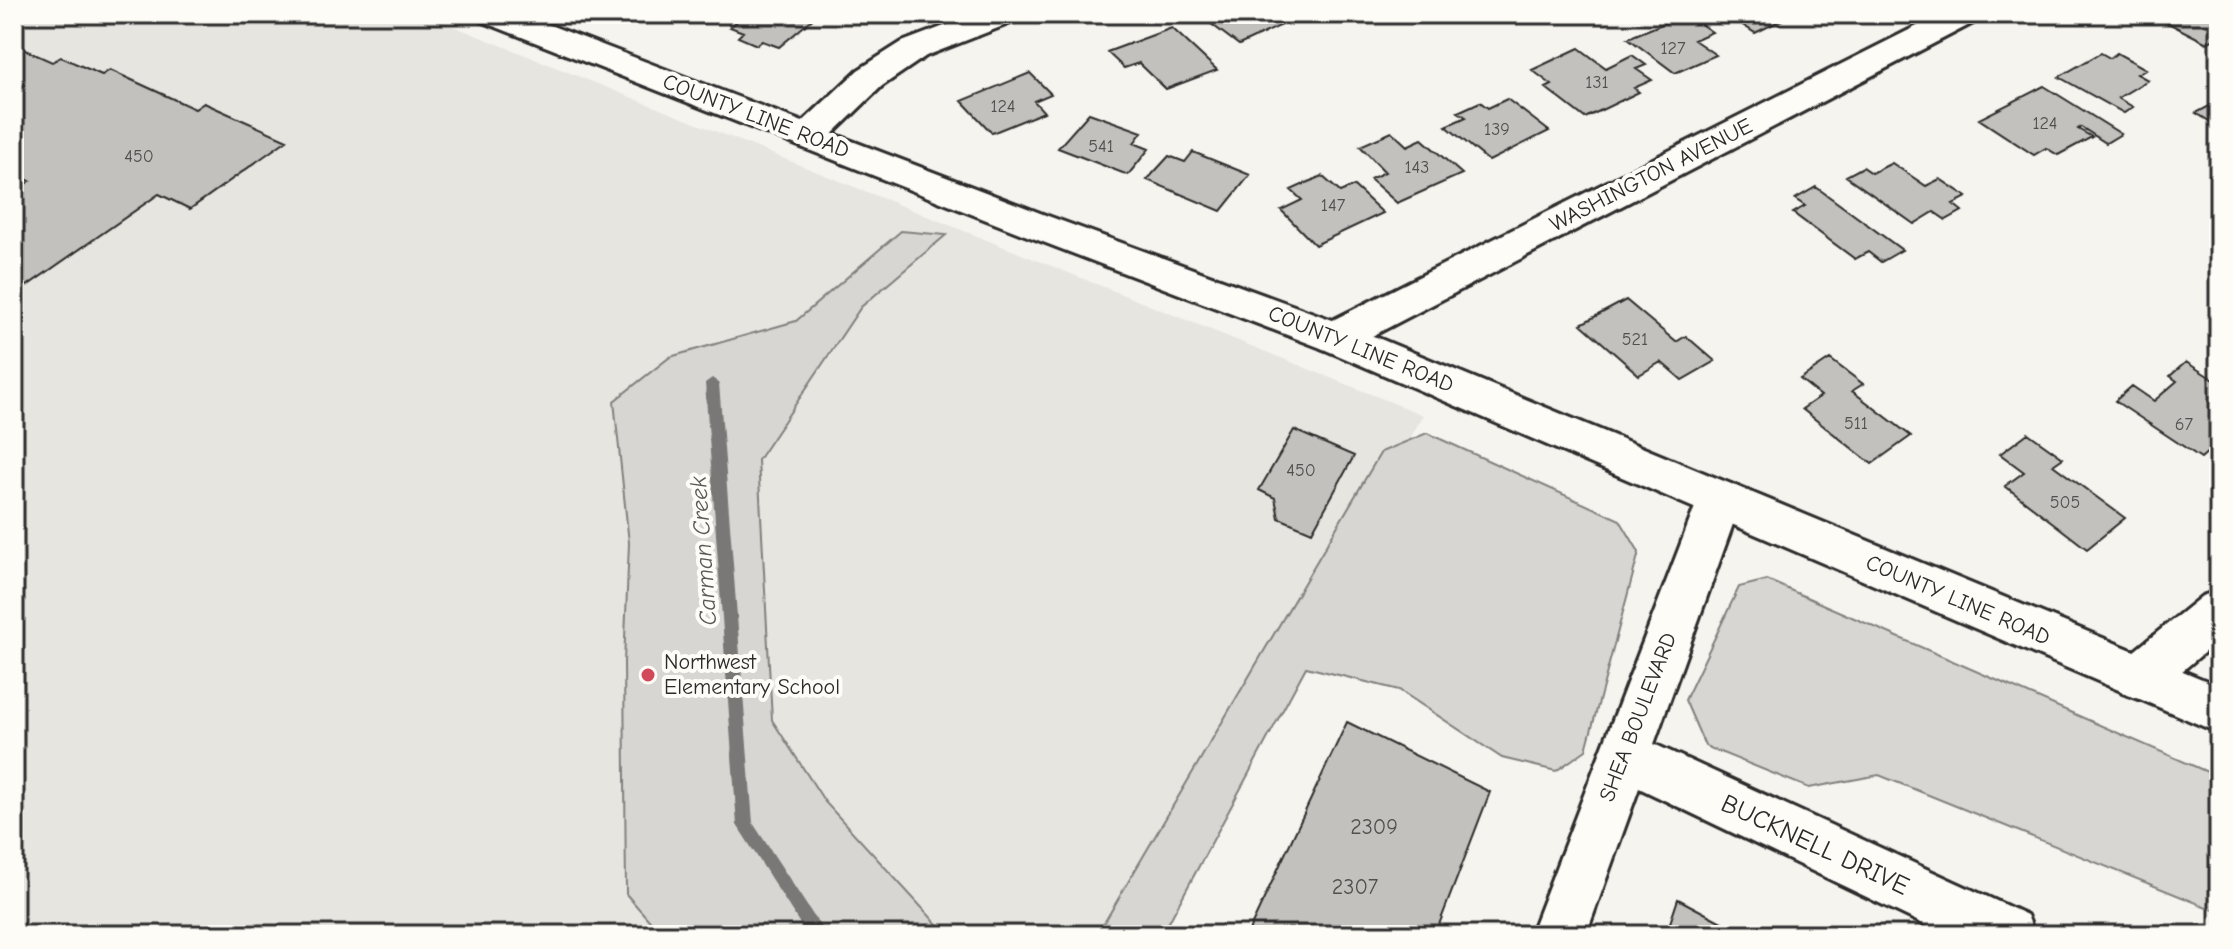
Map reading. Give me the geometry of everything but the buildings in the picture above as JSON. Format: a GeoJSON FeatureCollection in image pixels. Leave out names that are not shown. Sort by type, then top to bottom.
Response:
{"type":"FeatureCollection","features":[{"type":"Feature","properties":{"kind":"street","name":"COUNTY LINE ROAD"},"geometry":{"type":"LineString","coordinates":[[492,14],[1035,225],[1335,337],[2219,710]]}},
{"type":"Feature","properties":{"kind":"street"},"geometry":{"type":"LineString","coordinates":[[809,136],[870,78],[914,49],[1005,14]]}},
{"type":"Feature","properties":{"kind":"street","name":"WASHINGTON AVENUE"},"geometry":{"type":"LineString","coordinates":[[1335,337],[1966,14]]}},
{"type":"Feature","properties":{"kind":"street","name":"SHEA BOULEVARD"},"geometry":{"type":"LineString","coordinates":[[1558,935],[1720,499]]}},
{"type":"Feature","properties":{"kind":"street"},"geometry":{"type":"LineString","coordinates":[[2139,677],[2219,611]]}},
{"type":"Feature","properties":{"kind":"street","name":"BUCKNELL DRIVE"},"geometry":{"type":"LineString","coordinates":[[1623,755],[2007,935]]}},
{"type":"Feature","properties":{"kind":"shaded area","name":"Northwest Elementary School"},"geometry":{"type":"Polygon","coordinates":[[[14,14],[423,14],[1423,415],[1142,935],[14,935],[14,14]]]}},
{"type":"Feature","properties":{"kind":"shaded area"},"geometry":{"type":"Polygon","coordinates":[[[901,231],[946,235],[861,307],[758,460],[772,720],[825,802],[947,935],[662,935],[626,894],[624,662],[629,543],[614,401],[670,357],[796,321],[901,231]]]}},
{"type":"Feature","properties":{"kind":"shaded area"},"geometry":{"type":"Polygon","coordinates":[[[1427,433],[1620,520],[1639,552],[1586,750],[1556,771],[1502,758],[1399,690],[1306,667],[1162,935],[1097,935],[1381,452],[1427,433]]]}},
{"type":"Feature","properties":{"kind":"shaded area"},"geometry":{"type":"Polygon","coordinates":[[[1767,580],[2219,777],[2219,912],[1879,775],[1809,788],[1705,746],[1685,700],[1739,587],[1767,580]]]}},
{"type":"Feature","properties":{"kind":"waterway","name":"Carman Creek"},"geometry":{"type":"LineString","coordinates":[[712,383],[745,825],[817,935]]}},
{"type":"Feature","properties":{"kind":"place","name":"Northwest Elementary School"},"geometry":{"type":"Point","coordinates":[648,675]}}]}
